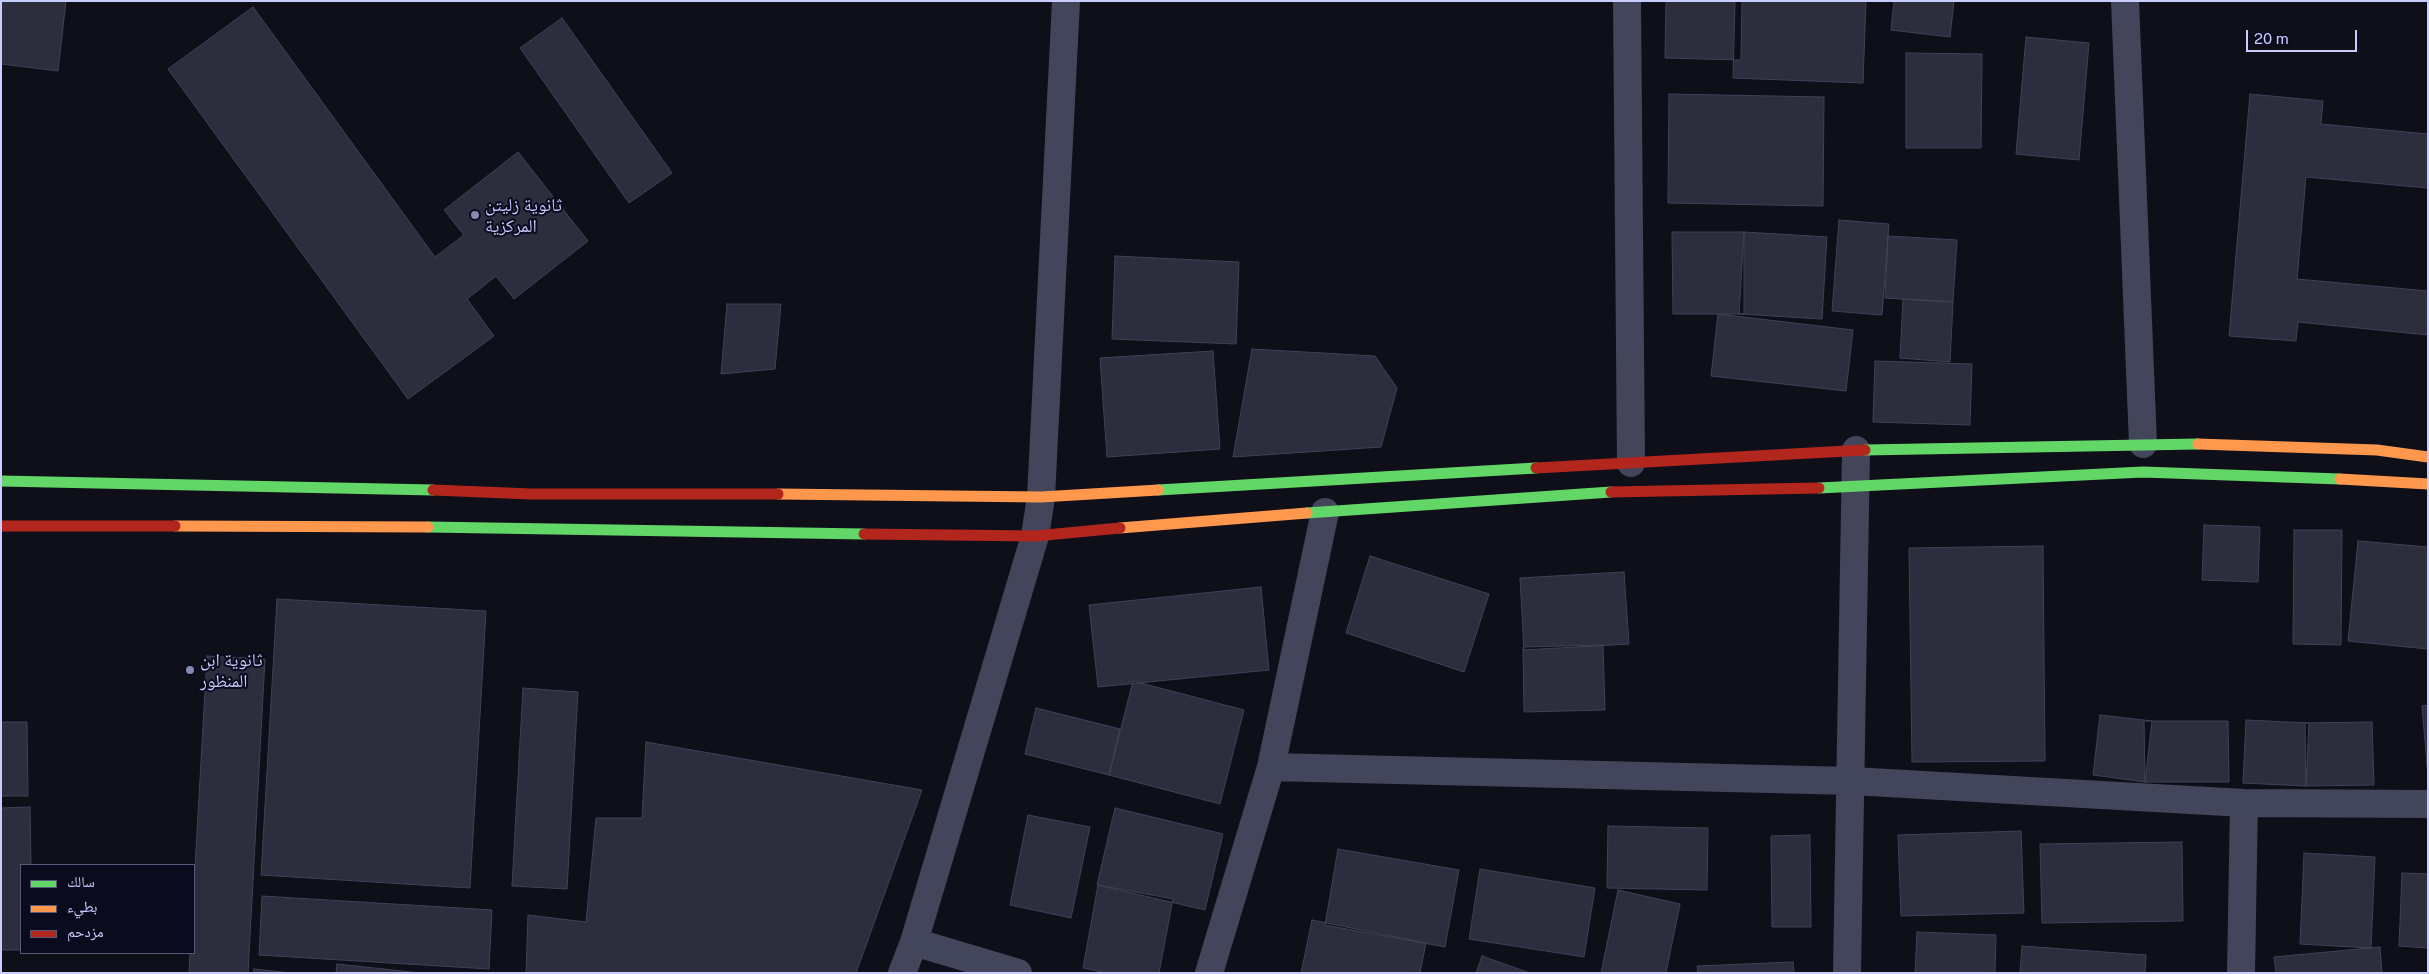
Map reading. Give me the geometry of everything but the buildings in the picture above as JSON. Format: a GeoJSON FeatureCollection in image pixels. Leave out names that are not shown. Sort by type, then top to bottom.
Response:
{"type":"FeatureCollection","features":[{"type":"Feature","properties":{"kind":"main road"},"geometry":{"type":"LineString","coordinates":[[1,481],[329,486],[531,494],[734,493],[1041,497],[1856,450],[2143,444],[2258,445],[2368,449],[2428,457]]}},
{"type":"Feature","properties":{"kind":"main road"},"geometry":{"type":"LineString","coordinates":[[1,526],[337,526],[1035,536],[1325,512],[1626,491],[1856,488],[2143,472],[2282,475],[2428,484]]}},
{"type":"Feature","properties":{"kind":"street"},"geometry":{"type":"LineString","coordinates":[[902,973],[914,942],[1035,536],[1041,497],[1066,1]]}},
{"type":"Feature","properties":{"kind":"street"},"geometry":{"type":"LineString","coordinates":[[1628,1],[1631,463]]}},
{"type":"Feature","properties":{"kind":"street"},"geometry":{"type":"LineString","coordinates":[[2126,1],[2143,444]]}},
{"type":"Feature","properties":{"kind":"street"},"geometry":{"type":"LineString","coordinates":[[1847,973],[1852,781],[1856,450]]}},
{"type":"Feature","properties":{"kind":"street"},"geometry":{"type":"LineString","coordinates":[[1209,973],[1271,767],[1325,512]]}},
{"type":"Feature","properties":{"kind":"street"},"geometry":{"type":"LineString","coordinates":[[1271,767],[1852,781],[2244,803],[2428,804]]}},
{"type":"Feature","properties":{"kind":"street"},"geometry":{"type":"LineString","coordinates":[[2241,973],[2244,803]]}},
{"type":"Feature","properties":{"kind":"street"},"geometry":{"type":"LineString","coordinates":[[914,942],[1018,973]]}},
{"type":"Feature","properties":{"kind":"traffic: fast"},"geometry":{"type":"LineString","coordinates":[[1865,450],[2198,444]]}},
{"type":"Feature","properties":{"kind":"traffic: fast"},"geometry":{"type":"LineString","coordinates":[[1158,490],[1536,468]]}},
{"type":"Feature","properties":{"kind":"traffic: fast"},"geometry":{"type":"LineString","coordinates":[[1819,488],[2143,472],[2340,479]]}},
{"type":"Feature","properties":{"kind":"traffic: fast"},"geometry":{"type":"LineString","coordinates":[[1,481],[433,490]]}},
{"type":"Feature","properties":{"kind":"traffic: fast"},"geometry":{"type":"LineString","coordinates":[[1307,513],[1611,492]]}},
{"type":"Feature","properties":{"kind":"traffic: fast"},"geometry":{"type":"LineString","coordinates":[[428,527],[864,534]]}},
{"type":"Feature","properties":{"kind":"traffic: slow"},"geometry":{"type":"LineString","coordinates":[[2198,444],[2377,450],[2428,457]]}},
{"type":"Feature","properties":{"kind":"traffic: slow"},"geometry":{"type":"LineString","coordinates":[[2340,479],[2428,484]]}},
{"type":"Feature","properties":{"kind":"traffic: slow"},"geometry":{"type":"LineString","coordinates":[[778,494],[1041,497],[1158,490]]}},
{"type":"Feature","properties":{"kind":"traffic: slow"},"geometry":{"type":"LineString","coordinates":[[1120,528],[1307,513]]}},
{"type":"Feature","properties":{"kind":"traffic: slow"},"geometry":{"type":"LineString","coordinates":[[175,526],[428,527]]}},
{"type":"Feature","properties":{"kind":"traffic: jam"},"geometry":{"type":"LineString","coordinates":[[1536,468],[1865,450]]}},
{"type":"Feature","properties":{"kind":"traffic: jam"},"geometry":{"type":"LineString","coordinates":[[1611,492],[1819,488]]}},
{"type":"Feature","properties":{"kind":"traffic: jam"},"geometry":{"type":"LineString","coordinates":[[433,490],[531,494],[778,494]]}},
{"type":"Feature","properties":{"kind":"traffic: jam"},"geometry":{"type":"LineString","coordinates":[[1,526],[175,526]]}},
{"type":"Feature","properties":{"kind":"traffic: jam"},"geometry":{"type":"LineString","coordinates":[[864,534],[1035,536],[1120,528]]}},
{"type":"Feature","properties":{"kind":"place","name":"ثانوية زليتن المركزية"},"geometry":{"type":"Point","coordinates":[475,215]}},
{"type":"Feature","properties":{"kind":"place","name":"ثانوية ابن المنظور"},"geometry":{"type":"Point","coordinates":[190,670]}}]}
